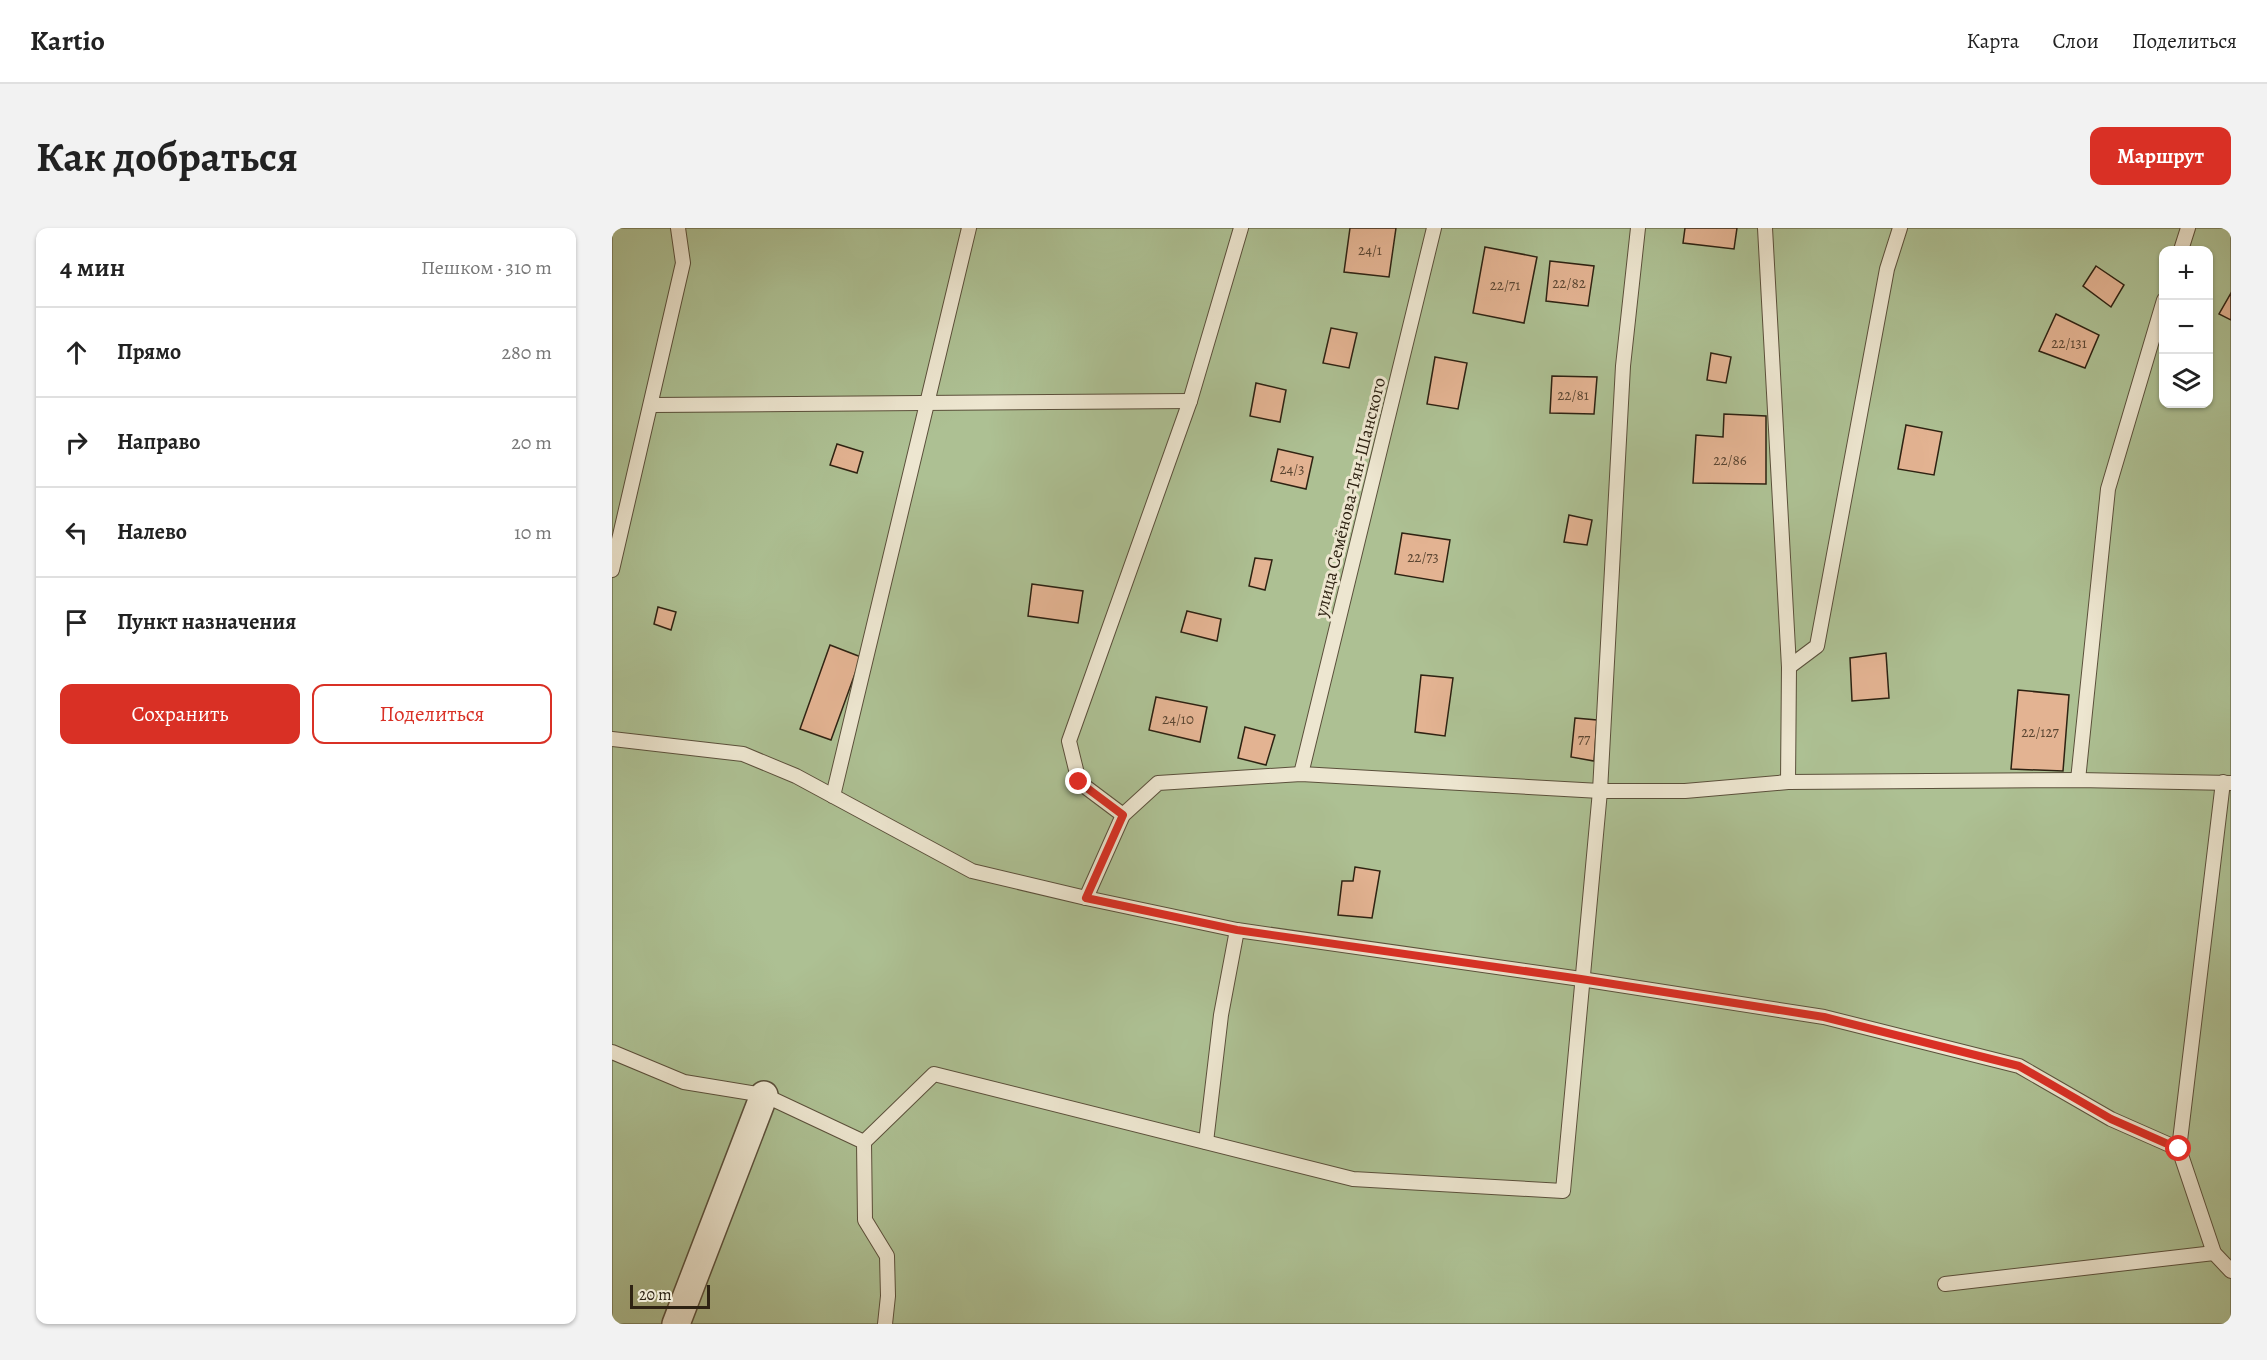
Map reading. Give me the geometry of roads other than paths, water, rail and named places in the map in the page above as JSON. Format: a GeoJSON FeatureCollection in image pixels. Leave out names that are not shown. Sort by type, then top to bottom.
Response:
{"type":"FeatureCollection","features":[{"type":"Feature","properties":{"kind":"street"},"geometry":{"type":"LineString","coordinates":[[676,1324],[764,1095]]}},
{"type":"Feature","properties":{"kind":"lane"},"geometry":{"type":"LineString","coordinates":[[612,570],[683,263],[678,228]]}},
{"type":"Feature","properties":{"kind":"lane"},"geometry":{"type":"LineString","coordinates":[[833,796],[969,228]]}},
{"type":"Feature","properties":{"kind":"lane"},"geometry":{"type":"LineString","coordinates":[[1123,815],[1079,782],[1069,741],[1190,401],[1241,228]]}},
{"type":"Feature","properties":{"kind":"lane","name":"улица Семёнова-Тян-Шанского"},"geometry":{"type":"LineString","coordinates":[[1301,774],[1434,228]]}},
{"type":"Feature","properties":{"kind":"lane"},"geometry":{"type":"LineString","coordinates":[[885,1324],[888,1296],[887,1256],[865,1220],[864,1142],[934,1074],[1353,1179],[1563,1191],[1600,790],[1623,366],[1638,228]]}},
{"type":"Feature","properties":{"kind":"lane"},"geometry":{"type":"LineString","coordinates":[[1765,228],[1789,667],[1788,782]]}},
{"type":"Feature","properties":{"kind":"lane"},"geometry":{"type":"LineString","coordinates":[[1789,667],[1817,646],[1887,269],[1899,228]]}},
{"type":"Feature","properties":{"kind":"lane"},"geometry":{"type":"LineString","coordinates":[[2182,246],[2188,228]]}},
{"type":"Feature","properties":{"kind":"lane"},"geometry":{"type":"LineString","coordinates":[[2078,780],[2108,489],[2159,314]]}},
{"type":"Feature","properties":{"kind":"lane"},"geometry":{"type":"LineString","coordinates":[[652,405],[1190,401]]}},
{"type":"Feature","properties":{"kind":"lane"},"geometry":{"type":"LineString","coordinates":[[612,739],[743,754],[796,776],[972,871],[1086,898],[1237,930],[1581,979],[1824,1017],[2019,1066],[2111,1119],[2179,1149]]}},
{"type":"Feature","properties":{"kind":"lane"},"geometry":{"type":"LineString","coordinates":[[1086,898],[1123,815],[1158,783],[1301,774],[1600,790],[1685,791],[1788,782],[2078,780],[2227,782],[2179,1149],[2214,1253],[2231,1271]]}},
{"type":"Feature","properties":{"kind":"lane"},"geometry":{"type":"LineString","coordinates":[[1206,1142],[1221,1015],[1237,930]]}},
{"type":"Feature","properties":{"kind":"lane"},"geometry":{"type":"LineString","coordinates":[[612,1052],[684,1082],[764,1095],[864,1142]]}},
{"type":"Feature","properties":{"kind":"lane"},"geometry":{"type":"LineString","coordinates":[[1945,1284],[2214,1253]]}}]}
